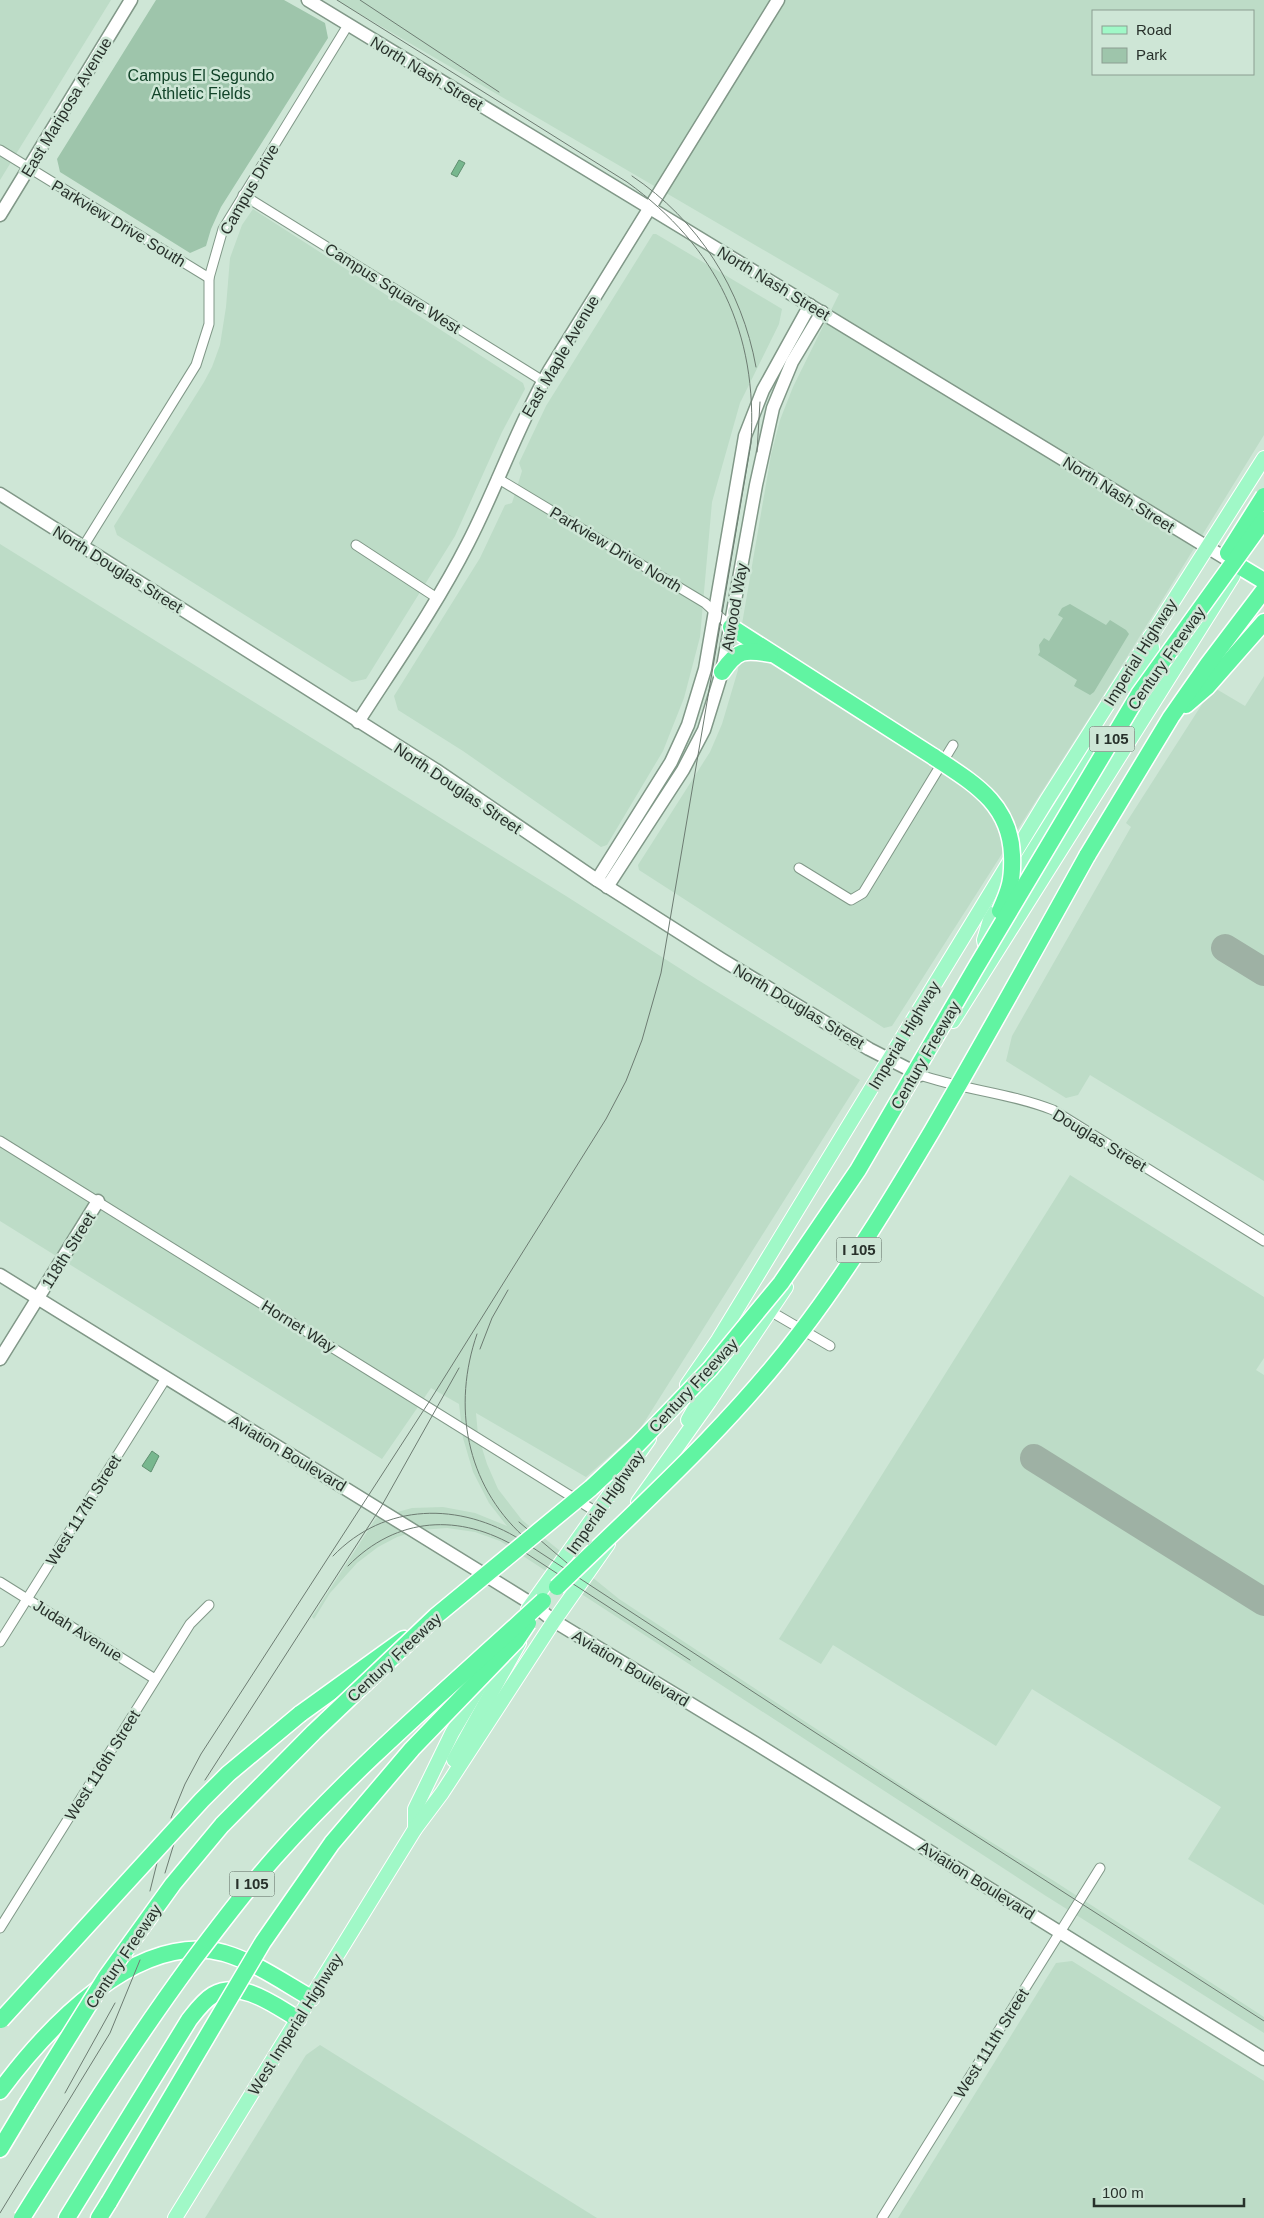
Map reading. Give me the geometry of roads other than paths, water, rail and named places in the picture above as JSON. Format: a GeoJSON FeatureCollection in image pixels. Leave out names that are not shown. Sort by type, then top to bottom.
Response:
{"type":"FeatureCollection","features":[{"type":"Feature","properties":{"kind":"highway"},"geometry":{"type":"LineString","coordinates":[[1139,694],[1264,496]]}},
{"type":"Feature","properties":{"kind":"highway","name":"Century Freeway"},"geometry":{"type":"LineString","coordinates":[[0,2149],[106,1977],[173,1884],[222,1825],[267,1778],[436,1616],[591,1488],[638,1446],[681,1402],[744,1330],[781,1283],[858,1170],[1139,694],[1264,520]]}},
{"type":"Feature","properties":{"kind":"highway"},"geometry":{"type":"LineString","coordinates":[[1239,566],[1264,581]]}},
{"type":"Feature","properties":{"kind":"highway","name":"I 105"},"geometry":{"type":"LineString","coordinates":[[22,2218],[104,2089],[156,2013],[211,1936],[273,1859],[346,1782],[689,1459],[738,1408],[798,1336],[838,1283],[915,1160],[980,1049],[1087,856],[1171,717],[1264,590]]}},
{"type":"Feature","properties":{"kind":"highway"},"geometry":{"type":"LineString","coordinates":[[1171,717],[1207,687],[1264,622]]}},
{"type":"Feature","properties":{"kind":"highway"},"geometry":{"type":"LineString","coordinates":[[731,627],[965,777],[985,793],[997,806],[1006,822],[1011,840],[1013,879],[975,969]]}},
{"type":"Feature","properties":{"kind":"highway"},"geometry":{"type":"LineString","coordinates":[[722,672],[733,656],[742,652],[752,650],[772,654]]}},
{"type":"Feature","properties":{"kind":"highway"},"geometry":{"type":"LineString","coordinates":[[99,2218],[263,1942],[306,1880],[359,1809],[406,1755],[516,1641],[538,1602]]}},
{"type":"Feature","properties":{"kind":"highway"},"geometry":{"type":"LineString","coordinates":[[0,2020],[172,1831],[228,1774],[300,1714],[436,1616]]}},
{"type":"Feature","properties":{"kind":"highway"},"geometry":{"type":"LineString","coordinates":[[0,2091],[28,2054],[82,2002],[114,1978],[141,1963],[164,1954],[195,1950],[222,1953],[241,1959],[311,1998]]}},
{"type":"Feature","properties":{"kind":"highway"},"geometry":{"type":"LineString","coordinates":[[67,2218],[138,2101],[189,2020],[202,2003],[213,1994],[227,1990],[246,1992],[262,1998],[298,2019]]}},
{"type":"Feature","properties":{"kind":"main road","name":"Imperial Highway"},"geometry":{"type":"LineString","coordinates":[[538,1602],[718,1340],[1047,800],[1264,458]]}},
{"type":"Feature","properties":{"kind":"main road","name":"Imperial Highway"},"geometry":{"type":"LineString","coordinates":[[554,1621],[676,1448],[812,1248],[1078,820],[1264,526]]}},
{"type":"Feature","properties":{"kind":"main road"},"geometry":{"type":"LineString","coordinates":[[990,961],[984,940],[990,920],[1147,667],[1153,653],[1150,637]]}},
{"type":"Feature","properties":{"kind":"main road"},"geometry":{"type":"LineString","coordinates":[[676,1448],[690,1415],[750,1312],[748,1291]]}},
{"type":"Feature","properties":{"kind":"main road"},"geometry":{"type":"LineString","coordinates":[[442,1793],[446,1773],[533,1619],[538,1602]]}},
{"type":"Feature","properties":{"kind":"main road","name":"West Imperial Highway"},"geometry":{"type":"LineString","coordinates":[[415,1829],[415,1808],[472,1700],[538,1602]]}},
{"type":"Feature","properties":{"kind":"main road","name":"West Imperial Highway"},"geometry":{"type":"LineString","coordinates":[[175,2218],[415,1829],[442,1793],[554,1621]]}},
{"type":"Feature","properties":{"kind":"street","name":"East Mariposa Avenue"},"geometry":{"type":"LineString","coordinates":[[0,215],[131,0]]}},
{"type":"Feature","properties":{"kind":"street","name":"North Nash Street"},"geometry":{"type":"LineString","coordinates":[[308,0],[1239,566]]}},
{"type":"Feature","properties":{"kind":"street","name":"East Maple Avenue"},"geometry":{"type":"LineString","coordinates":[[358,722],[437,598],[469,541],[520,425],[543,381],[778,0]]}},
{"type":"Feature","properties":{"kind":"street","name":"Campus Drive"},"geometry":{"type":"LineString","coordinates":[[83,547],[196,365],[209,324],[209,278],[223,230],[348,25]]}},
{"type":"Feature","properties":{"kind":"street","name":"Parkview Drive South"},"geometry":{"type":"LineString","coordinates":[[0,150],[209,278]]}},
{"type":"Feature","properties":{"kind":"street","name":"Campus Square West"},"geometry":{"type":"LineString","coordinates":[[243,195],[543,381]]}},
{"type":"Feature","properties":{"kind":"street","name":"Atwood Way"},"geometry":{"type":"LineString","coordinates":[[602,884],[681,743],[705,669],[745,436],[763,390],[810,305]]}},
{"type":"Feature","properties":{"kind":"street","name":"Atwood Way"},"geometry":{"type":"LineString","coordinates":[[602,884],[693,752],[704,730],[722,672],[756,484],[773,408],[792,362],[822,312]]}},
{"type":"Feature","properties":{"kind":"street","name":"Parkview Drive North"},"geometry":{"type":"LineString","coordinates":[[497,478],[705,603],[731,627]]}},
{"type":"Feature","properties":{"kind":"street","name":"North Douglas Street"},"geometry":{"type":"LineString","coordinates":[[0,494],[436,770],[602,884],[721,959],[888,1060],[920,1075]]}},
{"type":"Feature","properties":{"kind":"street"},"geometry":{"type":"LineString","coordinates":[[356,545],[437,598]]}},
{"type":"Feature","properties":{"kind":"street"},"geometry":{"type":"LineString","coordinates":[[799,868],[851,900],[863,893],[953,745]]}},
{"type":"Feature","properties":{"kind":"street"},"geometry":{"type":"LineString","coordinates":[[1047,800],[1078,820]]}},
{"type":"Feature","properties":{"kind":"street","name":"Douglas Street"},"geometry":{"type":"LineString","coordinates":[[920,1075],[941,1082],[1026,1100],[1053,1110],[1264,1241]]}},
{"type":"Feature","properties":{"kind":"street","name":"Hornet Way"},"geometry":{"type":"LineString","coordinates":[[0,1140],[598,1513]]}},
{"type":"Feature","properties":{"kind":"street","name":"118th Street"},"geometry":{"type":"LineString","coordinates":[[0,1359],[98,1201]]}},
{"type":"Feature","properties":{"kind":"street","name":"Aviation Boulevard"},"geometry":{"type":"LineString","coordinates":[[0,1275],[166,1378],[538,1602],[554,1621],[1060,1931],[1264,2059]]}},
{"type":"Feature","properties":{"kind":"street"},"geometry":{"type":"LineString","coordinates":[[770,1311],[830,1346]]}},
{"type":"Feature","properties":{"kind":"street","name":"West 117th Street"},"geometry":{"type":"LineString","coordinates":[[0,1642],[166,1378]]}},
{"type":"Feature","properties":{"kind":"street","name":"Judah Avenue"},"geometry":{"type":"LineString","coordinates":[[0,1582],[155,1679]]}},
{"type":"Feature","properties":{"kind":"street","name":"West 116th Street"},"geometry":{"type":"LineString","coordinates":[[0,1928],[190,1624],[209,1605]]}},
{"type":"Feature","properties":{"kind":"street","name":"West 111th Street"},"geometry":{"type":"LineString","coordinates":[[882,2218],[1100,1868]]}},
{"type":"Feature","properties":{"kind":"tram line"},"geometry":{"type":"LineString","coordinates":[[171,1818],[185,1784],[201,1754],[429,1402],[606,1119],[626,1081],[642,1040],[661,973],[751,443],[751,403],[747,365],[739,329],[725,296],[708,264],[685,235],[658,207],[627,182],[337,0]]}},
{"type":"Feature","properties":{"kind":"tram line"},"geometry":{"type":"LineString","coordinates":[[360,0],[499,92]]}},
{"type":"Feature","properties":{"kind":"tram line"},"geometry":{"type":"LineString","coordinates":[[632,176],[677,213],[697,235],[714,259],[740,310],[756,367]]}},
{"type":"Feature","properties":{"kind":"tram line"},"geometry":{"type":"LineString","coordinates":[[757,452],[760,402]]}},
{"type":"Feature","properties":{"kind":"tram line"},"geometry":{"type":"LineString","coordinates":[[480,1349],[492,1318],[508,1290]]}},
{"type":"Feature","properties":{"kind":"tram line"},"geometry":{"type":"LineString","coordinates":[[477,1334],[469,1361],[466,1389],[466,1416],[469,1442],[477,1468],[488,1493],[523,1536]]}},
{"type":"Feature","properties":{"kind":"tram line"},"geometry":{"type":"LineString","coordinates":[[205,1780],[381,1507],[459,1368]]}},
{"type":"Feature","properties":{"kind":"tram line"},"geometry":{"type":"LineString","coordinates":[[333,1556],[354,1538],[376,1525],[399,1517],[448,1514],[473,1519],[498,1528],[521,1540],[816,1733],[1264,2021]]}},
{"type":"Feature","properties":{"kind":"tram line"},"geometry":{"type":"LineString","coordinates":[[519,1522],[567,1563]]}},
{"type":"Feature","properties":{"kind":"tram line"},"geometry":{"type":"LineString","coordinates":[[348,1566],[367,1549],[387,1537],[408,1529],[430,1525],[452,1525],[474,1529],[518,1548],[690,1660]]}},
{"type":"Feature","properties":{"kind":"tram line"},"geometry":{"type":"LineString","coordinates":[[165,1873],[176,1837]]}},
{"type":"Feature","properties":{"kind":"tram line"},"geometry":{"type":"LineString","coordinates":[[150,1891],[158,1859]]}},
{"type":"Feature","properties":{"kind":"tram line"},"geometry":{"type":"LineString","coordinates":[[0,2213],[110,2033],[140,1960]]}},
{"type":"Feature","properties":{"kind":"tram line"},"geometry":{"type":"LineString","coordinates":[[65,2093],[115,2003]]}},
{"type":"Feature","properties":{"kind":"park label","name":"Campus El Segundo Athletic Fields"},"geometry":{"type":"Point","coordinates":[201,84]}}]}
